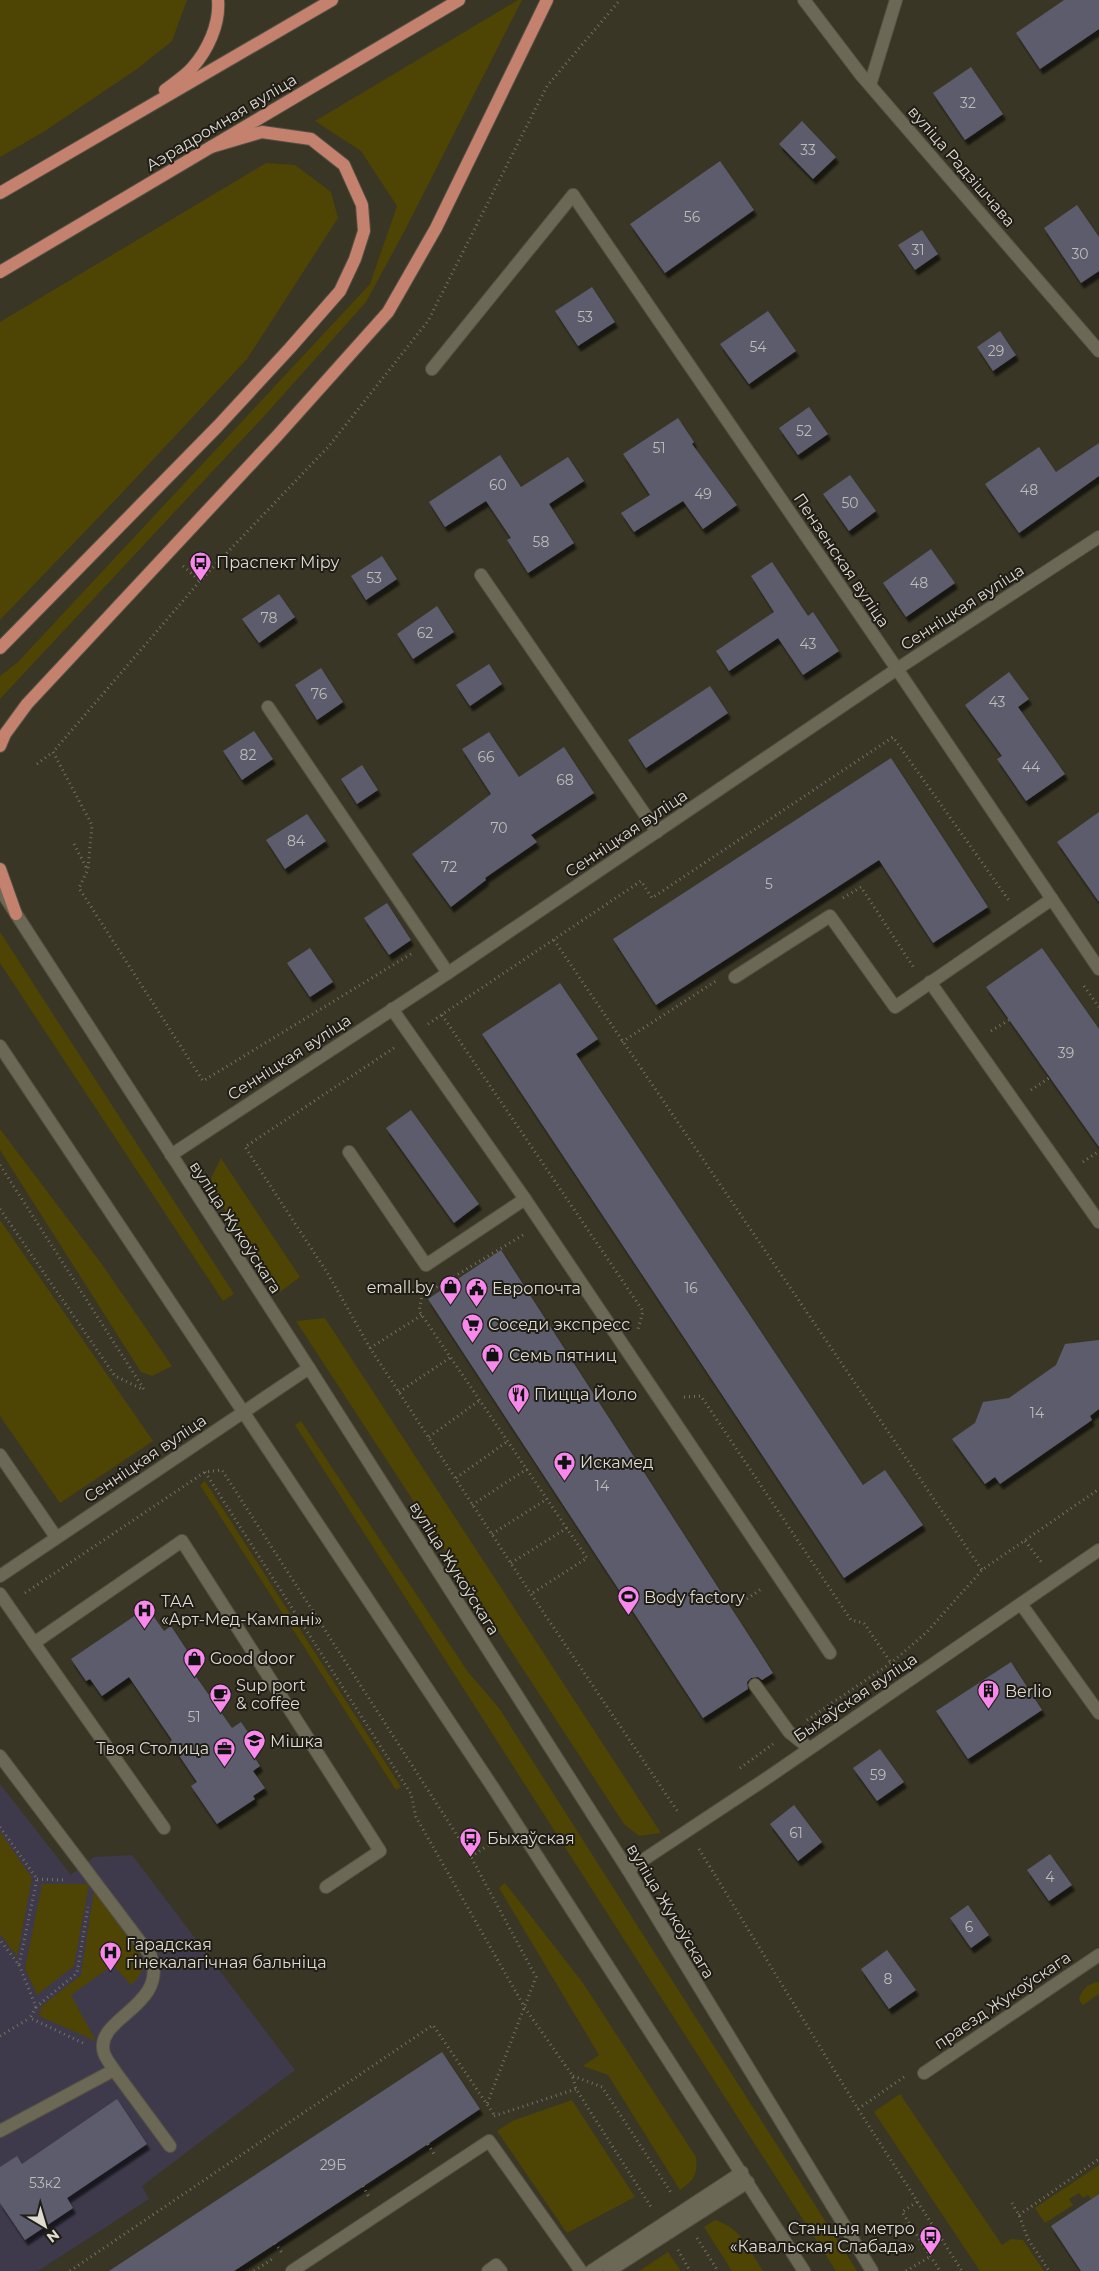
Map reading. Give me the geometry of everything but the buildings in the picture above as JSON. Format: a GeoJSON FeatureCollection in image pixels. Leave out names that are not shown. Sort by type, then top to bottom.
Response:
{"type":"FeatureCollection","features":[{"type":"Feature","properties":{"kind":"main road"},"geometry":{"type":"LineString","coordinates":[[136,114],[192,68],[211,40],[219,8],[218,0]]}},
{"type":"Feature","properties":{"kind":"main road"},"geometry":{"type":"LineString","coordinates":[[0,193],[332,0]]}},
{"type":"Feature","properties":{"kind":"main road","name":"Аэрадромная вуліца"},"geometry":{"type":"LineString","coordinates":[[0,272],[459,0]]}},
{"type":"Feature","properties":{"kind":"main road"},"geometry":{"type":"LineString","coordinates":[[0,746],[5,734],[27,704],[278,436],[388,312],[436,228],[547,0]]}},
{"type":"Feature","properties":{"kind":"main road"},"geometry":{"type":"LineString","coordinates":[[0,648],[218,426],[340,291],[355,259],[364,231],[362,206],[344,165],[311,139],[262,132],[211,147]]}},
{"type":"Feature","properties":{"kind":"main road"},"geometry":{"type":"LineString","coordinates":[[0,869],[16,914]]}},
{"type":"Feature","properties":{"kind":"street","name":"вуліца Радзішчава"},"geometry":{"type":"LineString","coordinates":[[804,0],[870,84],[1099,351]]}},
{"type":"Feature","properties":{"kind":"street"},"geometry":{"type":"LineString","coordinates":[[870,84],[896,0]]}},
{"type":"Feature","properties":{"kind":"street","name":"Пензенская вуліца"},"geometry":{"type":"LineString","coordinates":[[432,369],[573,195],[898,669],[1099,968]]}},
{"type":"Feature","properties":{"kind":"street","name":"Сенніцкая вуліца"},"geometry":{"type":"LineString","coordinates":[[171,1155],[448,973],[898,669],[1099,537]]}},
{"type":"Feature","properties":{"kind":"street"},"geometry":{"type":"LineString","coordinates":[[481,575],[657,832]]}},
{"type":"Feature","properties":{"kind":"street"},"geometry":{"type":"LineString","coordinates":[[268,708],[448,973]]}},
{"type":"Feature","properties":{"kind":"street","name":"вуліца Жукоўскага"},"geometry":{"type":"LineString","coordinates":[[0,888],[309,1368],[628,1870],[872,2271]]}},
{"type":"Feature","properties":{"kind":"street"},"geometry":{"type":"LineString","coordinates":[[735,977],[830,916],[895,1007],[1052,899]]}},
{"type":"Feature","properties":{"kind":"street"},"geometry":{"type":"LineString","coordinates":[[930,982],[1099,1222]]}},
{"type":"Feature","properties":{"kind":"street"},"geometry":{"type":"LineString","coordinates":[[392,1009],[525,1199],[830,1653]]}},
{"type":"Feature","properties":{"kind":"street"},"geometry":{"type":"LineString","coordinates":[[0,1046],[517,1824],[804,2271]]}},
{"type":"Feature","properties":{"kind":"street"},"geometry":{"type":"LineString","coordinates":[[349,1152],[426,1265],[525,1199]]}},
{"type":"Feature","properties":{"kind":"street","name":"Сенніцкая вуліца"},"geometry":{"type":"LineString","coordinates":[[0,1576],[309,1368]]}},
{"type":"Feature","properties":{"kind":"street"},"geometry":{"type":"LineString","coordinates":[[0,1455],[56,1537]]}},
{"type":"Feature","properties":{"kind":"street"},"geometry":{"type":"LineString","coordinates":[[34,1643],[182,1541],[380,1851],[326,1887]]}},
{"type":"Feature","properties":{"kind":"street","name":"Быхаўская вуліца"},"geometry":{"type":"LineString","coordinates":[[628,1870],[1099,1550]]}},
{"type":"Feature","properties":{"kind":"street"},"geometry":{"type":"LineString","coordinates":[[0,1594],[164,1828]]}},
{"type":"Feature","properties":{"kind":"street"},"geometry":{"type":"LineString","coordinates":[[1021,1604],[1099,1713]]}},
{"type":"Feature","properties":{"kind":"street"},"geometry":{"type":"LineString","coordinates":[[755,1685],[789,1732],[809,1748]]}},
{"type":"Feature","properties":{"kind":"street"},"geometry":{"type":"LineString","coordinates":[[0,1756],[150,1956],[155,1969],[154,1981],[147,1995],[110,2029],[104,2040],[104,2053],[114,2070],[170,2146]]}},
{"type":"Feature","properties":{"kind":"street","name":"праезд Жукоўскага"},"geometry":{"type":"LineString","coordinates":[[924,2073],[1099,1955]]}},
{"type":"Feature","properties":{"kind":"street"},"geometry":{"type":"LineString","coordinates":[[0,2132],[114,2070]]}},
{"type":"Feature","properties":{"kind":"street"},"geometry":{"type":"LineString","coordinates":[[292,2271],[489,2141],[581,2271]]}},
{"type":"Feature","properties":{"kind":"street"},"geometry":{"type":"LineString","coordinates":[[591,2271],[665,2229],[745,2177]]}},
{"type":"Feature","properties":{"kind":"street"},"geometry":{"type":"LineString","coordinates":[[609,2271],[665,2229]]}},
{"type":"Feature","properties":{"kind":"street"},"geometry":{"type":"LineString","coordinates":[[488,2271],[496,2265],[501,2271]]}},
{"type":"Feature","properties":{"kind":"path"},"geometry":{"type":"LineString","coordinates":[[37,764],[53,752],[200,581],[329,446],[428,321],[547,86],[620,0]]}},
{"type":"Feature","properties":{"kind":"path"},"geometry":{"type":"LineString","coordinates":[[685,1807],[677,1813],[370,1348],[328,1274],[245,1147],[641,882],[652,898],[894,737],[1015,909],[1033,912]]}},
{"type":"Feature","properties":{"kind":"path"},"geometry":{"type":"LineString","coordinates":[[53,752],[92,825],[88,869],[79,888],[203,1081],[428,944]]}},
{"type":"Feature","properties":{"kind":"path"},"geometry":{"type":"LineString","coordinates":[[74,844],[88,869]]}},
{"type":"Feature","properties":{"kind":"path"},"geometry":{"type":"LineString","coordinates":[[836,903],[861,886],[918,973]]}},
{"type":"Feature","properties":{"kind":"path"},"geometry":{"type":"LineString","coordinates":[[554,940],[982,1570]]}},
{"type":"Feature","properties":{"kind":"path"},"geometry":{"type":"LineString","coordinates":[[622,1042],[721,978]]}},
{"type":"Feature","properties":{"kind":"path"},"geometry":{"type":"LineString","coordinates":[[1083,983],[1099,1007]]}},
{"type":"Feature","properties":{"kind":"path"},"geometry":{"type":"LineString","coordinates":[[442,1015],[643,1311],[635,1338]]}},
{"type":"Feature","properties":{"kind":"path"},"geometry":{"type":"LineString","coordinates":[[1031,1090],[1050,1078]]}},
{"type":"Feature","properties":{"kind":"path"},"geometry":{"type":"LineString","coordinates":[[1082,1162],[1099,1151]]}},
{"type":"Feature","properties":{"kind":"path"},"geometry":{"type":"LineString","coordinates":[[0,1165],[145,1390],[115,1376],[0,1209]]}},
{"type":"Feature","properties":{"kind":"path"},"geometry":{"type":"LineString","coordinates":[[530,1237],[521,1234],[422,1296],[419,1311],[587,1558],[531,1594]]}},
{"type":"Feature","properties":{"kind":"path"},"geometry":{"type":"LineString","coordinates":[[370,1348],[422,1315]]}},
{"type":"Feature","properties":{"kind":"path"},"geometry":{"type":"LineString","coordinates":[[399,1392],[451,1357]]}},
{"type":"Feature","properties":{"kind":"path"},"geometry":{"type":"LineString","coordinates":[[682,1397],[701,1396],[851,1620],[864,1623],[891,1663]]}},
{"type":"Feature","properties":{"kind":"path"},"geometry":{"type":"LineString","coordinates":[[429,1437],[480,1400]]}},
{"type":"Feature","properties":{"kind":"path"},"geometry":{"type":"LineString","coordinates":[[456,1479],[508,1441]]}},
{"type":"Feature","properties":{"kind":"path"},"geometry":{"type":"LineString","coordinates":[[472,1505],[527,1469]]}},
{"type":"Feature","properties":{"kind":"path"},"geometry":{"type":"LineString","coordinates":[[8,1605],[205,1472],[222,1470],[471,1856],[536,1977],[487,2104]]}},
{"type":"Feature","properties":{"kind":"path"},"geometry":{"type":"LineString","coordinates":[[205,1472],[411,1794],[416,1817],[525,2008],[572,2076],[576,2089],[690,2271]]}},
{"type":"Feature","properties":{"kind":"path"},"geometry":{"type":"LineString","coordinates":[[733,1773],[789,1732],[891,1663],[927,1632],[982,1570],[1099,1489]]}},
{"type":"Feature","properties":{"kind":"path"},"geometry":{"type":"LineString","coordinates":[[492,1534],[547,1499]]}},
{"type":"Feature","properties":{"kind":"path"},"geometry":{"type":"LineString","coordinates":[[511,1563],[567,1528]]}},
{"type":"Feature","properties":{"kind":"path"},"geometry":{"type":"LineString","coordinates":[[747,1599],[760,1589],[755,1581]]}},
{"type":"Feature","properties":{"kind":"path"},"geometry":{"type":"LineString","coordinates":[[471,1856],[517,1824]]}},
{"type":"Feature","properties":{"kind":"path"},"geometry":{"type":"LineString","coordinates":[[0,1827],[37,1879],[19,1965]]}},
{"type":"Feature","properties":{"kind":"path"},"geometry":{"type":"LineString","coordinates":[[697,1846],[858,2109],[962,2271]]}},
{"type":"Feature","properties":{"kind":"path"},"geometry":{"type":"LineString","coordinates":[[0,2036],[30,2018],[36,2007],[78,1973],[93,1880],[37,1879]]}},
{"type":"Feature","properties":{"kind":"path"},"geometry":{"type":"LineString","coordinates":[[0,1940],[19,1965],[36,2007]]}},
{"type":"Feature","properties":{"kind":"path"},"geometry":{"type":"LineString","coordinates":[[30,2018],[104,2053]]}},
{"type":"Feature","properties":{"kind":"path"},"geometry":{"type":"LineString","coordinates":[[70,2271],[433,2025],[495,2116]]}},
{"type":"Feature","properties":{"kind":"path"},"geometry":{"type":"LineString","coordinates":[[572,2076],[602,2087],[718,2271]]}},
{"type":"Feature","properties":{"kind":"path"},"geometry":{"type":"LineString","coordinates":[[1020,2215],[1099,2159]]}},
{"type":"Feature","properties":{"kind":"path"},"geometry":{"type":"LineString","coordinates":[[917,2202],[902,2212],[940,2271]]}},
{"type":"Feature","properties":{"kind":"path"},"geometry":{"type":"LineString","coordinates":[[1012,2204],[1020,2215],[1028,2239],[1050,2271]]}},
{"type":"Feature","properties":{"kind":"path"},"geometry":{"type":"LineString","coordinates":[[906,2271],[930,2256]]}},
{"type":"Feature","properties":{"kind":"shaded area"},"geometry":{"type":"Polygon","coordinates":[[[0,0],[187,0],[172,41],[137,69],[45,131],[0,157],[0,0]]]}},
{"type":"Feature","properties":{"kind":"shaded area"},"geometry":{"type":"Polygon","coordinates":[[[518,0],[522,0],[404,232],[366,302],[267,413],[0,699],[0,676],[17,663],[370,284],[397,206],[361,151],[315,121],[518,0]]]}},
{"type":"Feature","properties":{"kind":"shaded area"},"geometry":{"type":"Polygon","coordinates":[[[266,163],[295,165],[331,192],[338,218],[247,359],[0,620],[0,322],[266,163]]]}},
{"type":"Feature","properties":{"kind":"shaded area"},"geometry":{"type":"Polygon","coordinates":[[[0,932],[234,1294],[223,1301],[0,963],[0,932]]]}},
{"type":"Feature","properties":{"kind":"shaded area"},"geometry":{"type":"Polygon","coordinates":[[[0,1129],[101,1263],[172,1366],[152,1376],[141,1372],[0,1150],[0,1129]]]}},
{"type":"Feature","properties":{"kind":"shaded area"},"geometry":{"type":"Polygon","coordinates":[[[221,1158],[300,1277],[280,1292],[215,1195],[211,1178],[221,1158]]]}},
{"type":"Feature","properties":{"kind":"shaded area"},"geometry":{"type":"Polygon","coordinates":[[[0,1220],[153,1441],[60,1503],[0,1416],[0,1220]]]}},
{"type":"Feature","properties":{"kind":"shaded area"},"geometry":{"type":"Polygon","coordinates":[[[325,1318],[661,1833],[639,1836],[624,1824],[296,1321],[325,1318]]]}},
{"type":"Feature","properties":{"kind":"shaded area"},"geometry":{"type":"Polygon","coordinates":[[[301,1421],[468,1672],[499,1708],[857,2271],[836,2271],[295,1425],[301,1421]]]}},
{"type":"Feature","properties":{"kind":"shaded area"},"geometry":{"type":"Polygon","coordinates":[[[205,1481],[401,1787],[396,1790],[200,1485],[205,1481]]]}},
{"type":"Feature","properties":{"kind":"shaded area","name":"Гарадская гінекалагічная бальніца"},"geometry":{"type":"Polygon","coordinates":[[[0,1784],[71,1875],[94,1857],[132,1855],[295,2070],[142,2186],[149,2199],[38,2271],[0,2271],[0,1784]]]}},
{"type":"Feature","properties":{"kind":"shaded area"},"geometry":{"type":"Polygon","coordinates":[[[0,1832],[32,1878],[17,1957],[0,1934],[0,1832]]]}},
{"type":"Feature","properties":{"kind":"shaded area"},"geometry":{"type":"Polygon","coordinates":[[[505,1883],[583,1983],[696,2157],[696,2173],[692,2180],[680,2190],[608,2075],[583,2066],[599,2055],[499,1888],[505,1883]]]}},
{"type":"Feature","properties":{"kind":"shaded area"},"geometry":{"type":"Polygon","coordinates":[[[42,1884],[89,1884],[74,1966],[37,1995],[25,1968],[42,1884]]]}},
{"type":"Feature","properties":{"kind":"shaded area"},"geometry":{"type":"Polygon","coordinates":[[[94,1890],[146,1964],[131,1985],[113,1965],[71,1995],[96,2041],[39,2016],[41,2007],[81,1975],[94,1890]]]}},
{"type":"Feature","properties":{"kind":"shaded area"},"geometry":{"type":"Polygon","coordinates":[[[1099,1982],[1099,1994],[1083,2005],[1079,2000],[1084,1990],[1089,1985],[1099,1982]]]}},
{"type":"Feature","properties":{"kind":"shaded area"},"geometry":{"type":"Polygon","coordinates":[[[900,2094],[1002,2245],[1011,2239],[1023,2240],[1044,2271],[980,2271],[874,2112],[900,2094]]]}},
{"type":"Feature","properties":{"kind":"shaded area"},"geometry":{"type":"Polygon","coordinates":[[[572,2100],[635,2197],[567,2233],[497,2131],[512,2121],[572,2100]]]}},
{"type":"Feature","properties":{"kind":"shaded area"},"geometry":{"type":"Polygon","coordinates":[[[1099,2165],[1099,2194],[1091,2199],[1088,2195],[1083,2198],[1079,2193],[1069,2199],[1073,2205],[1045,2223],[1035,2208],[1099,2165]]]}},
{"type":"Feature","properties":{"kind":"shaded area"},"geometry":{"type":"Polygon","coordinates":[[[715,2220],[732,2228],[744,2240],[763,2271],[732,2271],[704,2227],[715,2220]]]}},
{"type":"Feature","properties":{"kind":"shaded area"},"geometry":{"type":"Polygon","coordinates":[[[668,2252],[681,2271],[639,2271],[668,2252]]]}},
{"type":"Feature","properties":{"kind":"place","name":"Праспект Міру"},"geometry":{"type":"Point","coordinates":[200,581]}},
{"type":"Feature","properties":{"kind":"place","name":"emall.by"},"geometry":{"type":"Point","coordinates":[450,1306]}},
{"type":"Feature","properties":{"kind":"place","name":"Европочта"},"geometry":{"type":"Point","coordinates":[476,1307]}},
{"type":"Feature","properties":{"kind":"place","name":"Соседи экспресс"},"geometry":{"type":"Point","coordinates":[472,1343]}},
{"type":"Feature","properties":{"kind":"place","name":"Семь пятниц"},"geometry":{"type":"Point","coordinates":[493,1374]}},
{"type":"Feature","properties":{"kind":"place","name":"Пицца Йоло"},"geometry":{"type":"Point","coordinates":[518,1413]}},
{"type":"Feature","properties":{"kind":"place","name":"Искамед"},"geometry":{"type":"Point","coordinates":[564,1481]}},
{"type":"Feature","properties":{"kind":"place","name":"Body factory"},"geometry":{"type":"Point","coordinates":[628,1616]}},
{"type":"Feature","properties":{"kind":"place","name":"ТАА «Арт-Мед-Кампані»"},"geometry":{"type":"Point","coordinates":[145,1629]}},
{"type":"Feature","properties":{"kind":"place","name":"Good door"},"geometry":{"type":"Point","coordinates":[194,1677]}},
{"type":"Feature","properties":{"kind":"place","name":"Berlio"},"geometry":{"type":"Point","coordinates":[989,1710]}},
{"type":"Feature","properties":{"kind":"place","name":"Sup port & coffee"},"geometry":{"type":"Point","coordinates":[220,1713]}},
{"type":"Feature","properties":{"kind":"place","name":"Мішка"},"geometry":{"type":"Point","coordinates":[254,1760]}},
{"type":"Feature","properties":{"kind":"place","name":"Твоя Столица"},"geometry":{"type":"Point","coordinates":[225,1767]}},
{"type":"Feature","properties":{"kind":"place","name":"Быхаўская"},"geometry":{"type":"Point","coordinates":[471,1857]}},
{"type":"Feature","properties":{"kind":"place","name":"Гарадская гінекалагічная бальніца"},"geometry":{"type":"Point","coordinates":[110,1972]}},
{"type":"Feature","properties":{"kind":"place","name":"Станцыя метро «Кавальская Слабада»"},"geometry":{"type":"Point","coordinates":[931,2256]}}]}
